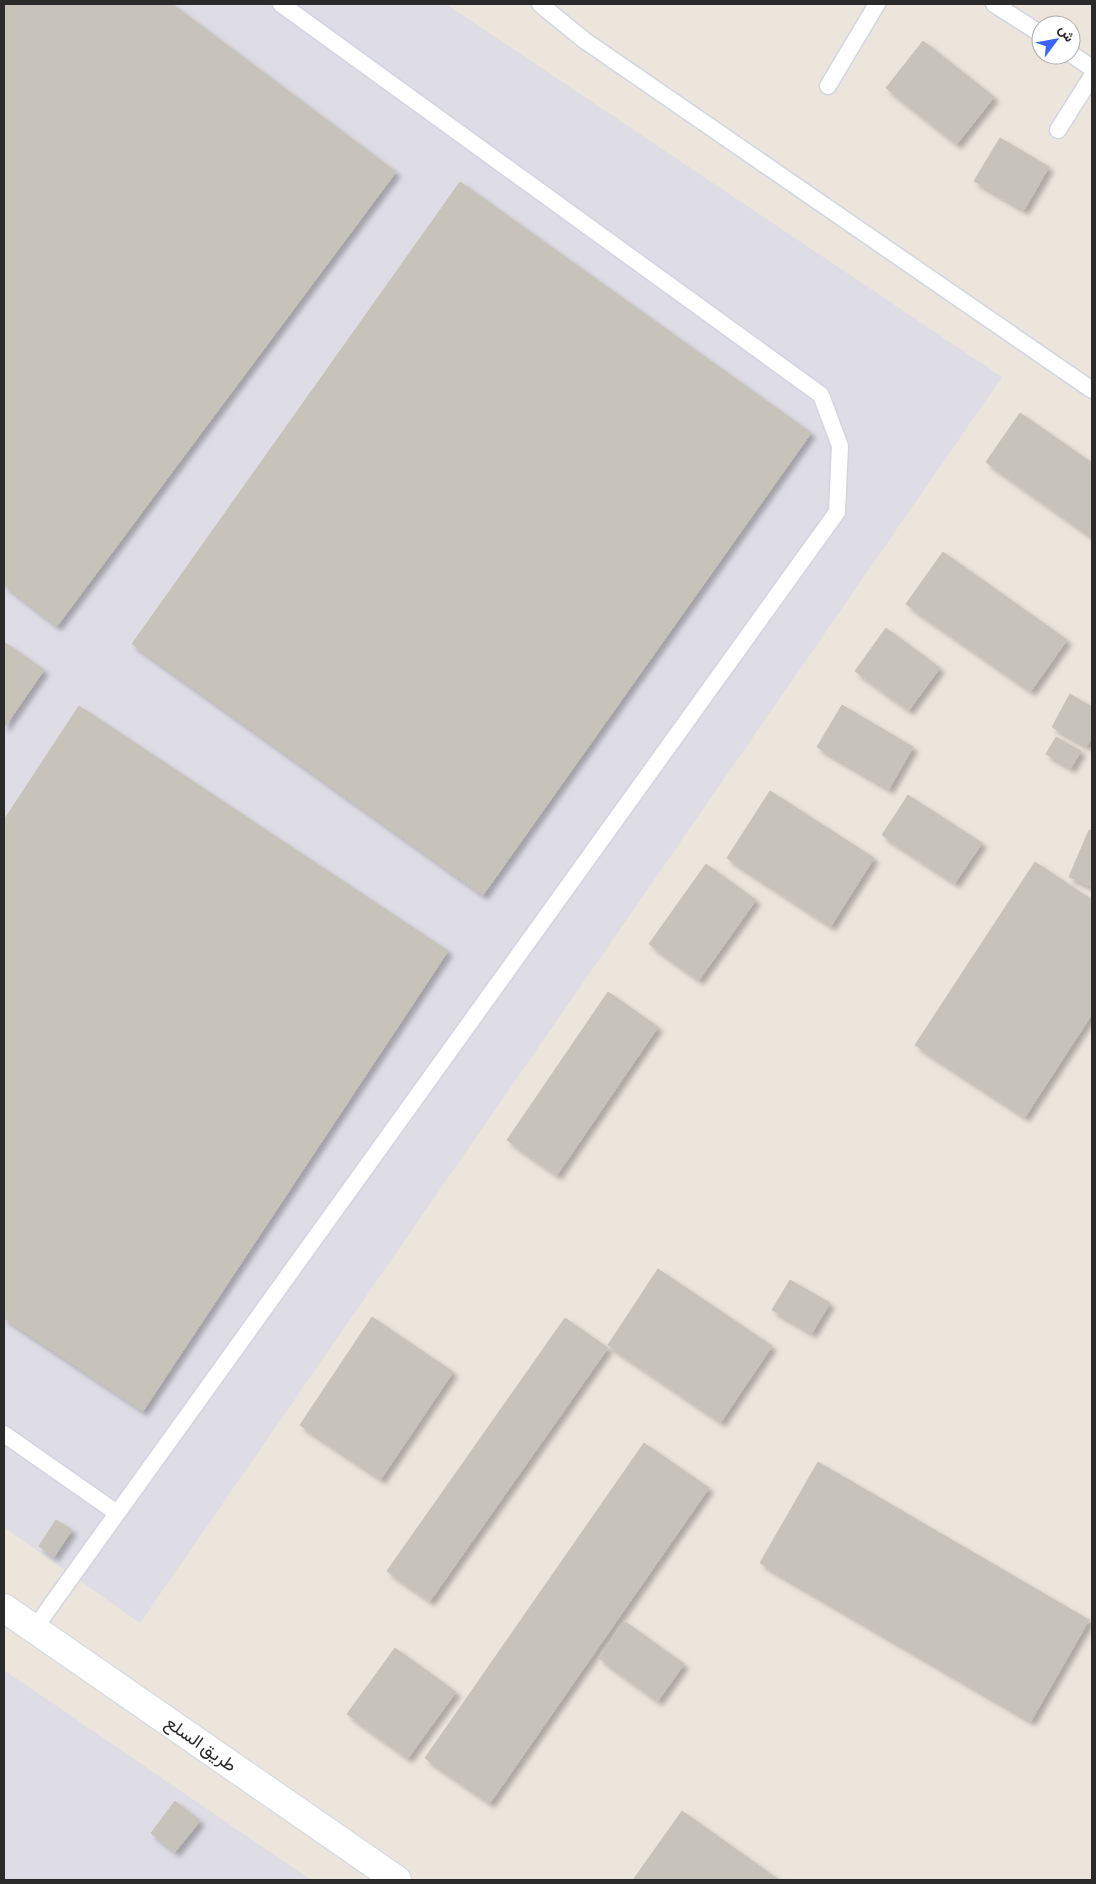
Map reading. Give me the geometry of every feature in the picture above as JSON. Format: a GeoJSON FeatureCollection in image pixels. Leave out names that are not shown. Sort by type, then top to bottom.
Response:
{"type":"FeatureCollection","features":[{"type":"Feature","properties":{"kind":"street","name":"طريق السلع"},"geometry":{"type":"LineString","coordinates":[[4,1608],[397,1880]]}},
{"type":"Feature","properties":{"kind":"lane"},"geometry":{"type":"LineString","coordinates":[[34,1629],[837,512],[840,446],[821,396],[281,4]]}},
{"type":"Feature","properties":{"kind":"lane"},"geometry":{"type":"LineString","coordinates":[[540,4],[584,40],[1092,390]]}},
{"type":"Feature","properties":{"kind":"lane"},"geometry":{"type":"LineString","coordinates":[[828,86],[877,4]]}},
{"type":"Feature","properties":{"kind":"lane"},"geometry":{"type":"LineString","coordinates":[[994,4],[1031,28]]}},
{"type":"Feature","properties":{"kind":"lane"},"geometry":{"type":"LineString","coordinates":[[1081,61],[1092,68]]}},
{"type":"Feature","properties":{"kind":"lane"},"geometry":{"type":"LineString","coordinates":[[1058,130],[1092,76]]}},
{"type":"Feature","properties":{"kind":"lane"},"geometry":{"type":"LineString","coordinates":[[4,1434],[117,1513]]}},
{"type":"Feature","properties":{"kind":"shaded area"},"geometry":{"type":"Polygon","coordinates":[[[4,4],[446,4],[1002,377],[140,1623],[4,1527],[4,4]]]}},
{"type":"Feature","properties":{"kind":"shaded area"},"geometry":{"type":"Polygon","coordinates":[[[4,1670],[311,1880],[4,1880],[4,1670]]]}},
{"type":"Feature","properties":{"kind":"building"},"geometry":{"type":"Polygon","coordinates":[[[4,4],[172,4],[396,172],[57,626],[4,585],[4,4]]]}},
{"type":"Feature","properties":{"kind":"building"},"geometry":{"type":"Polygon","coordinates":[[[923,41],[994,97],[957,144],[886,88],[923,41]]]}},
{"type":"Feature","properties":{"kind":"building"},"geometry":{"type":"Polygon","coordinates":[[[1000,138],[1049,167],[1024,210],[974,181],[1000,138]]]}},
{"type":"Feature","properties":{"kind":"building"},"geometry":{"type":"Polygon","coordinates":[[[460,182],[811,433],[483,895],[132,644],[460,182]]]}},
{"type":"Feature","properties":{"kind":"building"},"geometry":{"type":"Polygon","coordinates":[[[1020,413],[1092,463],[1092,537],[986,462],[1020,413]]]}},
{"type":"Feature","properties":{"kind":"building"},"geometry":{"type":"Polygon","coordinates":[[[943,552],[1067,640],[1031,691],[906,604],[943,552]]]}},
{"type":"Feature","properties":{"kind":"building"},"geometry":{"type":"Polygon","coordinates":[[[886,628],[940,668],[909,710],[855,671],[886,628]]]}},
{"type":"Feature","properties":{"kind":"building"},"geometry":{"type":"Polygon","coordinates":[[[4,642],[44,670],[4,728],[4,642]]]}},
{"type":"Feature","properties":{"kind":"building"},"geometry":{"type":"Polygon","coordinates":[[[1070,694],[1092,707],[1092,737],[1087,746],[1052,727],[1070,694]]]}},
{"type":"Feature","properties":{"kind":"building"},"geometry":{"type":"Polygon","coordinates":[[[842,705],[913,747],[889,789],[817,747],[842,705]]]}},
{"type":"Feature","properties":{"kind":"building"},"geometry":{"type":"Polygon","coordinates":[[[79,706],[448,951],[143,1411],[4,1318],[4,820],[79,706]]]}},
{"type":"Feature","properties":{"kind":"building"},"geometry":{"type":"Polygon","coordinates":[[[1056,737],[1081,751],[1071,768],[1046,754],[1056,737]]]}},
{"type":"Feature","properties":{"kind":"building"},"geometry":{"type":"Polygon","coordinates":[[[770,791],[874,858],[831,926],[727,858],[770,791]]]}},
{"type":"Feature","properties":{"kind":"building"},"geometry":{"type":"Polygon","coordinates":[[[908,795],[982,843],[955,883],[882,835],[908,795]]]}},
{"type":"Feature","properties":{"kind":"building"},"geometry":{"type":"Polygon","coordinates":[[[1089,830],[1092,831],[1092,887],[1069,877],[1089,830]]]}},
{"type":"Feature","properties":{"kind":"building"},"geometry":{"type":"Polygon","coordinates":[[[1035,862],[1092,900],[1092,1014],[1025,1117],[915,1045],[1035,862]]]}},
{"type":"Feature","properties":{"kind":"building"},"geometry":{"type":"Polygon","coordinates":[[[706,864],[756,900],[699,980],[649,944],[706,864]]]}},
{"type":"Feature","properties":{"kind":"building"},"geometry":{"type":"Polygon","coordinates":[[[608,992],[658,1027],[557,1175],[507,1140],[608,992]]]}},
{"type":"Feature","properties":{"kind":"building"},"geometry":{"type":"Polygon","coordinates":[[[658,1269],[772,1346],[721,1422],[608,1345],[658,1269]]]}},
{"type":"Feature","properties":{"kind":"building"},"geometry":{"type":"Polygon","coordinates":[[[790,1280],[830,1303],[812,1333],[772,1310],[790,1280]]]}},
{"type":"Feature","properties":{"kind":"building"},"geometry":{"type":"Polygon","coordinates":[[[372,1317],[453,1372],[381,1479],[300,1425],[372,1317]]]}},
{"type":"Feature","properties":{"kind":"building"},"geometry":{"type":"Polygon","coordinates":[[[565,1318],[608,1348],[430,1601],[387,1571],[565,1318]]]}},
{"type":"Feature","properties":{"kind":"building"},"geometry":{"type":"Polygon","coordinates":[[[644,1443],[709,1488],[490,1803],[425,1758],[644,1443]]]}},
{"type":"Feature","properties":{"kind":"building"},"geometry":{"type":"Polygon","coordinates":[[[818,1462],[1089,1620],[1031,1721],[760,1563],[818,1462]]]}},
{"type":"Feature","properties":{"kind":"building"},"geometry":{"type":"Polygon","coordinates":[[[56,1520],[72,1530],[54,1557],[39,1546],[56,1520]]]}},
{"type":"Feature","properties":{"kind":"building"},"geometry":{"type":"Polygon","coordinates":[[[624,1621],[684,1664],[658,1701],[599,1658],[624,1621]]]}},
{"type":"Feature","properties":{"kind":"building"},"geometry":{"type":"Polygon","coordinates":[[[395,1648],[456,1692],[408,1758],[347,1714],[395,1648]]]}},
{"type":"Feature","properties":{"kind":"building"},"geometry":{"type":"Polygon","coordinates":[[[175,1801],[200,1821],[175,1852],[151,1833],[175,1801]]]}},
{"type":"Feature","properties":{"kind":"building"},"geometry":{"type":"Polygon","coordinates":[[[682,1811],[779,1880],[633,1880],[682,1811]]]}}]}
